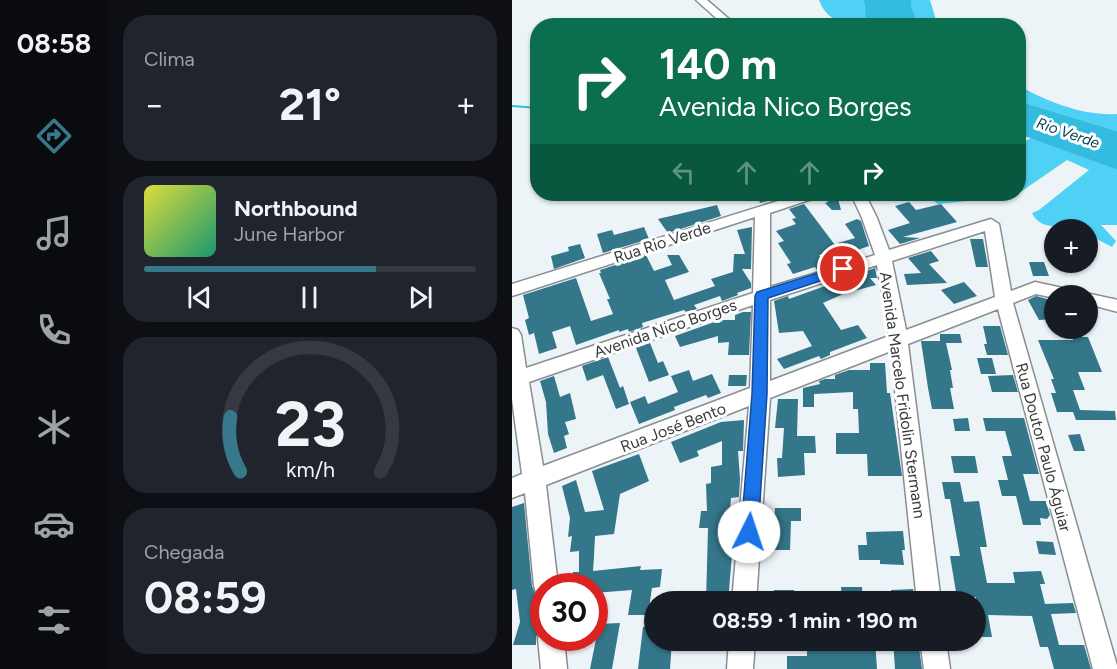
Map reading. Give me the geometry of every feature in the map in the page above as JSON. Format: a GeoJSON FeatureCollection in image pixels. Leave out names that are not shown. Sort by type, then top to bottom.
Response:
{"type":"FeatureCollection","features":[{"type":"Feature","properties":{"kind":"street"},"geometry":{"type":"LineString","coordinates":[[701,0],[722,18]]}},
{"type":"Feature","properties":{"kind":"street","name":"Rua Rio Verde"},"geometry":{"type":"LineString","coordinates":[[512,291],[791,201]]}},
{"type":"Feature","properties":{"kind":"street","name":"Avenida Marcelo Fridolin Stermann"},"geometry":{"type":"LineString","coordinates":[[862,201],[871,215],[884,256],[898,341],[928,591]]}},
{"type":"Feature","properties":{"kind":"street"},"geometry":{"type":"LineString","coordinates":[[745,591],[760,394],[763,210]]}},
{"type":"Feature","properties":{"kind":"street","name":"Avenida Nico Borges"},"geometry":{"type":"LineString","coordinates":[[516,379],[884,256],[991,224]]}},
{"type":"Feature","properties":{"kind":"street","name":"Rua Doutor Paulo Águiar"},"geometry":{"type":"LineString","coordinates":[[991,224],[1004,300],[1106,669]]}},
{"type":"Feature","properties":{"kind":"street","name":"Rua José Bento"},"geometry":{"type":"LineString","coordinates":[[512,488],[1035,288],[1044,290]]}},
{"type":"Feature","properties":{"kind":"street"},"geometry":{"type":"LineString","coordinates":[[1098,301],[1118,306]]}},
{"type":"Feature","properties":{"kind":"street"},"geometry":{"type":"LineString","coordinates":[[512,335],[516,379],[534,479],[545,573]]}},
{"type":"Feature","properties":{"kind":"street"},"geometry":{"type":"LineString","coordinates":[[552,651],[554,669]]}},
{"type":"Feature","properties":{"kind":"street"},"geometry":{"type":"LineString","coordinates":[[740,669],[741,651]]}},
{"type":"Feature","properties":{"kind":"street"},"geometry":{"type":"LineString","coordinates":[[935,651],[937,669]]}},
{"type":"Feature","properties":{"kind":"shaded area"},"geometry":{"type":"Polygon","coordinates":[[[819,0],[864,0],[865,18],[832,18],[819,0]]]}},
{"type":"Feature","properties":{"kind":"shaded area"},"geometry":{"type":"Polygon","coordinates":[[[911,0],[930,0],[935,18],[915,18],[910,6],[911,0]]]}},
{"type":"Feature","properties":{"kind":"shaded area"},"geometry":{"type":"Polygon","coordinates":[[[1026,89],[1066,107],[1092,113],[1117,114],[1117,131],[1026,103],[1026,89]]]}},
{"type":"Feature","properties":{"kind":"shaded area"},"geometry":{"type":"Polygon","coordinates":[[[1031,138],[1117,170],[1117,225],[1101,225],[1116,241],[1112,247],[1098,240],[1098,219],[1044,219],[1044,224],[1038,221],[1032,213],[1039,210],[1089,170],[1067,160],[1026,188],[1026,141],[1031,138]]]}},
{"type":"Feature","properties":{"kind":"shaded area"},"geometry":{"type":"Polygon","coordinates":[[[934,201],[968,201],[938,204],[934,201]]]}},
{"type":"Feature","properties":{"kind":"water"},"geometry":{"type":"Polygon","coordinates":[[[864,0],[911,0],[915,18],[865,18],[864,0]]]}},
{"type":"Feature","properties":{"kind":"water","name":"Rio Verde"},"geometry":{"type":"Polygon","coordinates":[[[1026,103],[1117,131],[1117,170],[1026,137],[1026,103]]]}},
{"type":"Feature","properties":{"kind":"building"},"geometry":{"type":"Polygon","coordinates":[[[839,201],[841,210],[832,210],[825,203],[839,201]]]}},
{"type":"Feature","properties":{"kind":"building"},"geometry":{"type":"Polygon","coordinates":[[[909,202],[916,210],[941,204],[957,222],[903,237],[920,238],[900,244],[888,230],[910,223],[895,206],[909,202]]]}},
{"type":"Feature","properties":{"kind":"building"},"geometry":{"type":"Polygon","coordinates":[[[804,204],[838,249],[819,255],[828,267],[817,270],[815,267],[793,274],[787,264],[791,263],[778,243],[784,241],[776,231],[796,224],[792,219],[796,218],[789,209],[804,204]]]}},
{"type":"Feature","properties":{"kind":"building"},"geometry":{"type":"Polygon","coordinates":[[[717,205],[721,216],[668,233],[658,219],[717,205]]]}},
{"type":"Feature","properties":{"kind":"building"},"geometry":{"type":"Polygon","coordinates":[[[857,219],[861,221],[869,246],[846,254],[838,243],[855,238],[845,224],[857,219]]]}},
{"type":"Feature","properties":{"kind":"building"},"geometry":{"type":"Polygon","coordinates":[[[644,227],[649,239],[603,253],[597,234],[612,230],[614,235],[644,227]]]}},
{"type":"Feature","properties":{"kind":"building"},"geometry":{"type":"Polygon","coordinates":[[[752,227],[751,269],[742,269],[751,283],[751,288],[722,301],[720,296],[694,305],[697,309],[686,312],[684,310],[642,323],[643,327],[629,332],[628,329],[619,332],[619,330],[576,345],[570,326],[552,332],[557,348],[539,354],[534,333],[529,335],[525,320],[529,318],[523,295],[576,278],[591,321],[613,314],[607,299],[610,299],[599,273],[601,273],[600,270],[646,255],[654,271],[672,265],[667,255],[679,255],[689,272],[665,280],[674,300],[715,286],[711,279],[733,272],[734,254],[745,254],[737,230],[752,227]]]}},
{"type":"Feature","properties":{"kind":"building"},"geometry":{"type":"Polygon","coordinates":[[[970,239],[983,239],[988,267],[976,267],[970,239]]]}},
{"type":"Feature","properties":{"kind":"building"},"geometry":{"type":"Polygon","coordinates":[[[580,244],[585,258],[554,269],[551,256],[569,251],[568,247],[580,244]]]}},
{"type":"Feature","properties":{"kind":"building"},"geometry":{"type":"Polygon","coordinates":[[[931,251],[939,261],[929,264],[947,283],[907,285],[904,274],[921,273],[908,258],[931,251]]]}},
{"type":"Feature","properties":{"kind":"building"},"geometry":{"type":"Polygon","coordinates":[[[1029,262],[1044,262],[1044,273],[1048,273],[1049,276],[1033,276],[1029,262]]]}},
{"type":"Feature","properties":{"kind":"building"},"geometry":{"type":"Polygon","coordinates":[[[875,268],[877,278],[870,278],[876,285],[843,294],[823,303],[841,330],[858,325],[867,338],[830,352],[830,355],[821,359],[819,356],[784,369],[777,359],[812,346],[803,331],[779,333],[774,301],[788,296],[789,299],[875,268]]]}},
{"type":"Feature","properties":{"kind":"building"},"geometry":{"type":"Polygon","coordinates":[[[964,282],[977,296],[954,304],[941,290],[964,282]]]}},
{"type":"Feature","properties":{"kind":"building"},"geometry":{"type":"Polygon","coordinates":[[[1036,296],[1044,298],[1044,320],[1039,320],[1028,300],[1036,296]]]}},
{"type":"Feature","properties":{"kind":"building"},"geometry":{"type":"Polygon","coordinates":[[[751,312],[749,355],[728,355],[729,342],[718,343],[718,336],[680,347],[675,336],[720,320],[735,320],[735,315],[751,312]]]}},
{"type":"Feature","properties":{"kind":"building"},"geometry":{"type":"Polygon","coordinates":[[[983,326],[1000,326],[1008,355],[987,355],[983,326]]]}},
{"type":"Feature","properties":{"kind":"building"},"geometry":{"type":"Polygon","coordinates":[[[940,334],[960,334],[962,343],[946,343],[952,370],[950,370],[953,388],[950,388],[954,409],[932,409],[928,388],[921,341],[940,341],[940,334]]]}},
{"type":"Feature","properties":{"kind":"building"},"geometry":{"type":"Polygon","coordinates":[[[1089,339],[1102,372],[1078,372],[1085,390],[1073,390],[1080,410],[1115,411],[1116,420],[1076,420],[1073,412],[1057,412],[1051,393],[1056,393],[1051,379],[1054,379],[1038,340],[1089,339]]]}},
{"type":"Feature","properties":{"kind":"building"},"geometry":{"type":"Polygon","coordinates":[[[650,343],[658,363],[663,361],[669,375],[649,382],[636,348],[650,343]]]}},
{"type":"Feature","properties":{"kind":"building"},"geometry":{"type":"Polygon","coordinates":[[[608,357],[620,388],[623,386],[629,404],[616,409],[603,375],[587,381],[582,366],[608,357]]]}},
{"type":"Feature","properties":{"kind":"building"},"geometry":{"type":"Polygon","coordinates":[[[977,358],[992,358],[996,374],[981,374],[977,358]]]}},
{"type":"Feature","properties":{"kind":"building"},"geometry":{"type":"Polygon","coordinates":[[[870,363],[885,363],[887,393],[890,393],[902,476],[868,476],[867,454],[836,454],[836,433],[859,433],[858,409],[853,409],[853,392],[814,394],[814,407],[803,407],[803,388],[820,384],[819,381],[825,379],[835,379],[835,375],[849,370],[870,370],[870,363]]]}},
{"type":"Feature","properties":{"kind":"building"},"geometry":{"type":"Polygon","coordinates":[[[689,370],[693,381],[712,374],[721,393],[708,398],[706,395],[674,407],[675,410],[639,424],[630,402],[645,396],[648,404],[678,392],[671,376],[689,370]]]}},
{"type":"Feature","properties":{"kind":"building"},"geometry":{"type":"Polygon","coordinates":[[[729,375],[747,375],[746,386],[728,386],[729,375]]]}},
{"type":"Feature","properties":{"kind":"building"},"geometry":{"type":"Polygon","coordinates":[[[1013,375],[1018,392],[992,392],[988,376],[1013,375]]]}},
{"type":"Feature","properties":{"kind":"building"},"geometry":{"type":"Polygon","coordinates":[[[554,376],[560,397],[570,393],[576,419],[565,422],[569,434],[564,436],[567,448],[554,453],[548,434],[546,402],[540,381],[554,376]]]}},
{"type":"Feature","properties":{"kind":"building"},"geometry":{"type":"Polygon","coordinates":[[[778,399],[798,399],[797,436],[815,436],[816,453],[804,453],[805,475],[778,477],[777,458],[782,458],[784,428],[775,428],[778,399]]]}},
{"type":"Feature","properties":{"kind":"building"},"geometry":{"type":"Polygon","coordinates":[[[968,418],[970,431],[955,431],[953,419],[968,418]]]}},
{"type":"Feature","properties":{"kind":"building"},"geometry":{"type":"Polygon","coordinates":[[[983,418],[1024,418],[1039,474],[1023,474],[1030,501],[1046,501],[1050,515],[1047,519],[1040,518],[1041,525],[1023,525],[1016,496],[1002,496],[998,480],[1008,480],[1002,456],[1012,456],[1005,431],[986,431],[983,418]]]}},
{"type":"Feature","properties":{"kind":"building"},"geometry":{"type":"Polygon","coordinates":[[[744,420],[743,451],[738,451],[739,497],[731,498],[728,531],[734,531],[729,591],[706,591],[708,528],[699,528],[701,511],[707,511],[706,484],[711,483],[711,467],[722,465],[722,441],[697,451],[699,456],[680,463],[671,442],[721,422],[744,420]]]}},
{"type":"Feature","properties":{"kind":"building"},"geometry":{"type":"Polygon","coordinates":[[[1080,434],[1085,451],[1074,451],[1068,435],[1080,434]]]}},
{"type":"Feature","properties":{"kind":"building"},"geometry":{"type":"Polygon","coordinates":[[[639,454],[649,481],[620,494],[614,534],[595,536],[593,571],[641,566],[640,570],[662,569],[660,587],[652,588],[652,591],[644,591],[644,615],[628,615],[632,590],[608,592],[608,573],[573,573],[579,572],[579,551],[570,552],[572,536],[568,537],[570,518],[562,486],[576,480],[585,512],[604,510],[592,471],[639,454]]]}},
{"type":"Feature","properties":{"kind":"building"},"geometry":{"type":"Polygon","coordinates":[[[951,456],[975,456],[978,473],[954,473],[951,456]]]}},
{"type":"Feature","properties":{"kind":"building"},"geometry":{"type":"Polygon","coordinates":[[[942,482],[960,482],[964,502],[979,501],[987,547],[980,547],[987,583],[1015,583],[1013,572],[1041,571],[1045,584],[1040,584],[1045,604],[1073,603],[1076,613],[1051,614],[1059,645],[1084,645],[1091,669],[1054,669],[1048,647],[1040,647],[1032,616],[988,615],[992,637],[986,637],[986,591],[956,591],[950,556],[960,556],[950,499],[945,499],[942,482]]]}},
{"type":"Feature","properties":{"kind":"building"},"geometry":{"type":"Polygon","coordinates":[[[524,503],[531,573],[530,645],[513,645],[520,622],[516,589],[512,590],[512,507],[524,503]]]}},
{"type":"Feature","properties":{"kind":"building"},"geometry":{"type":"Polygon","coordinates":[[[775,508],[801,508],[801,521],[791,521],[790,550],[772,550],[775,508]]]}},
{"type":"Feature","properties":{"kind":"building"},"geometry":{"type":"Polygon","coordinates":[[[903,531],[904,565],[880,564],[880,560],[859,560],[858,545],[867,545],[866,532],[903,531]]]}},
{"type":"Feature","properties":{"kind":"building"},"geometry":{"type":"Polygon","coordinates":[[[1036,541],[1053,542],[1056,555],[1039,554],[1036,541]]]}},
{"type":"Feature","properties":{"kind":"building"},"geometry":{"type":"Polygon","coordinates":[[[841,587],[862,587],[862,591],[841,591],[841,587]]]}},
{"type":"Feature","properties":{"kind":"building"},"geometry":{"type":"Polygon","coordinates":[[[913,589],[913,591],[891,591],[913,589]]]}},
{"type":"Feature","properties":{"kind":"building"},"geometry":{"type":"Polygon","coordinates":[[[620,623],[612,669],[590,669],[594,651],[608,651],[608,624],[620,623]]]}},
{"type":"Feature","properties":{"kind":"building"},"geometry":{"type":"Polygon","coordinates":[[[643,627],[644,651],[671,651],[670,669],[638,669],[643,627]]]}},
{"type":"Feature","properties":{"kind":"building"},"geometry":{"type":"Polygon","coordinates":[[[807,651],[876,651],[877,669],[787,669],[787,656],[807,656],[807,651]]]}},
{"type":"Feature","properties":{"kind":"building"},"geometry":{"type":"Polygon","coordinates":[[[894,651],[920,651],[922,669],[895,669],[894,651]]]}},
{"type":"Feature","properties":{"kind":"waterway"},"geometry":{"type":"LineString","coordinates":[[512,106],[530,107]]}},
{"type":"Feature","properties":{"kind":"route"},"geometry":{"type":"LineString","coordinates":[[749,532],[760,394],[762,296],[843,269]]}}]}
